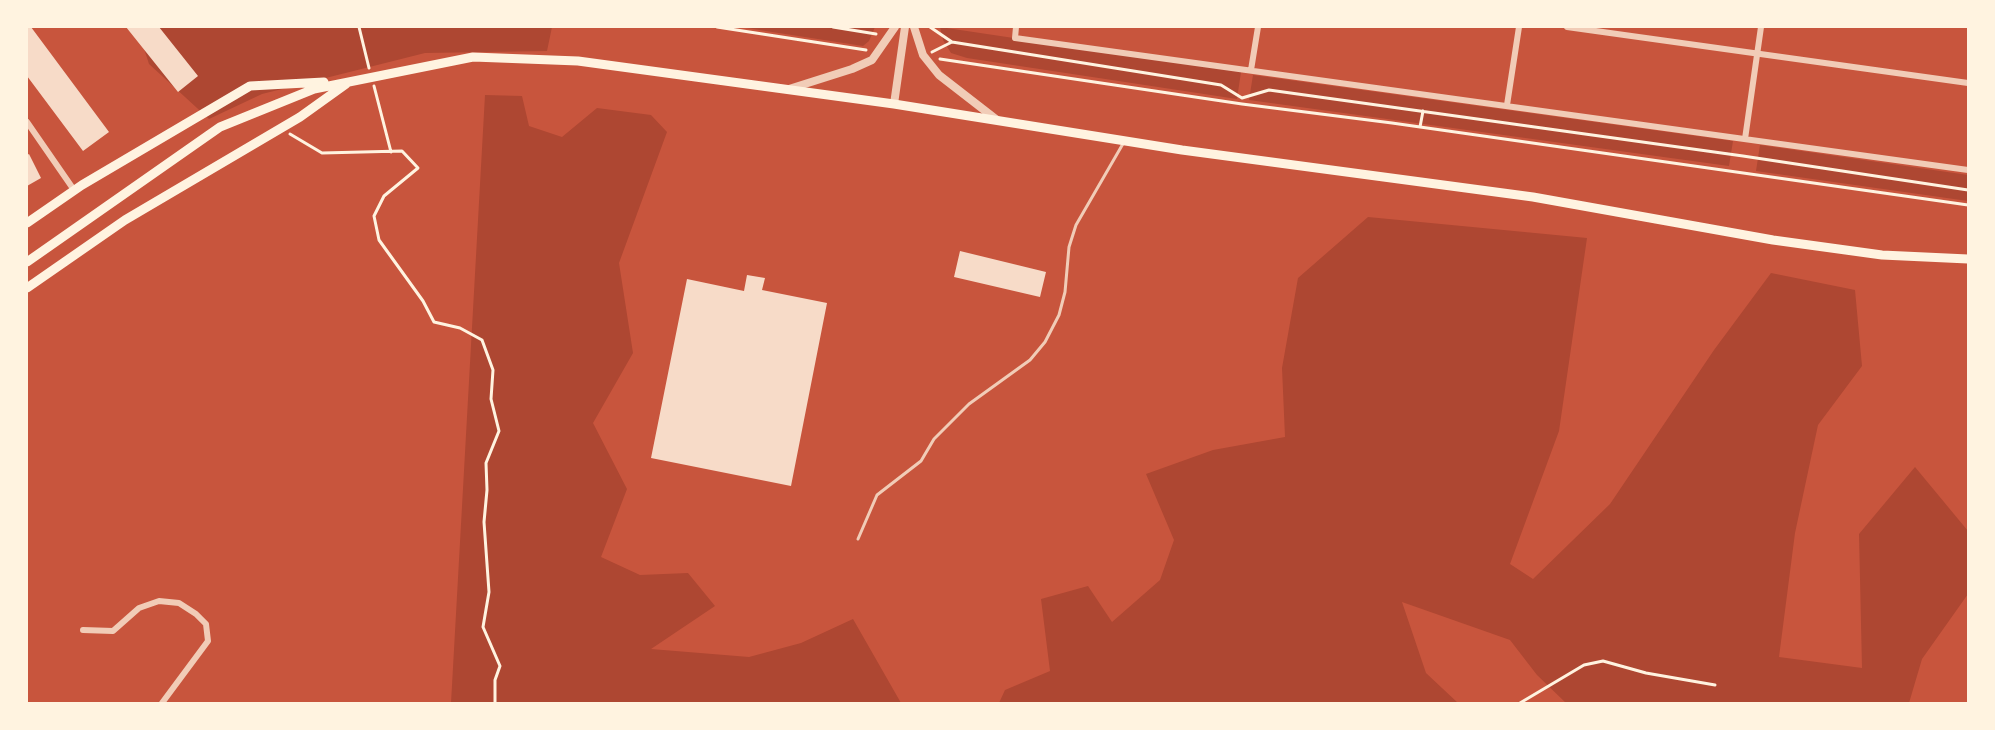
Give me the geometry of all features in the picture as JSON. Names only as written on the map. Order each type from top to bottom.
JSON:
[{"type":"main road","points":[[27,262],[220,127],[314,89],[473,57],[522,57],[578,61],[894,104],[1125,141],[1533,197],[1773,240],[1882,255],[1968,259]]},
{"type":"main road","points":[[27,288],[125,220],[281,127],[351,81]]},
{"type":"main road","points":[[27,223],[74,190],[250,86],[351,81]]},
{"type":"street","points":[[788,90],[872,60],[895,27]]},
{"type":"street","points":[[894,104],[905,27]]},
{"type":"street","points":[[914,27],[923,55],[939,75],[997,121]]},
{"type":"street","points":[[1016,27],[1015,38],[1968,170]]},
{"type":"street","points":[[1251,70],[1258,27]]},
{"type":"street","points":[[1507,105],[1519,27]]},
{"type":"street","points":[[1567,27],[1968,83]]},
{"type":"street","points":[[1745,138],[1761,27]]},
{"type":"street","points":[[27,122],[74,190]]},
{"type":"street","points":[[82,630],[113,632],[139,608],[159,601],[179,603],[196,614],[206,624],[207,641],[162,703]]},
{"type":"lane","points":[[858,539],[877,495],[921,460],[934,439],[969,404],[1030,360],[1045,342],[1059,315],[1065,292],[1070,247],[1076,225],[1125,141]]},
{"type":"path","points":[[717,27],[871,50]]},
{"type":"path","points":[[833,27],[881,34]]},
{"type":"path","points":[[930,27],[952,42],[1221,85],[1242,98],[1269,90],[1968,190]]},
{"type":"path","points":[[932,52],[952,42]]},
{"type":"path","points":[[935,58],[1242,104],[1420,127],[1968,206]]},
{"type":"path","points":[[1420,127],[1423,111]]},
{"type":"path","points":[[281,127],[300,142],[322,153],[402,151],[418,168],[384,196],[374,216],[379,240],[423,301],[434,322],[460,328],[482,340],[493,370],[491,399],[499,431],[486,463],[487,490],[484,522],[489,592],[483,627],[500,666],[495,681],[495,703]]},
{"type":"path","points":[[1520,703],[1584,665],[1603,661],[1646,673],[1715,686]]},
{"type":"shaded area","points":[[137,27],[552,27],[547,51],[425,53],[262,94],[209,119],[149,64]]},
{"type":"shaded area","points":[[740,27],[875,27],[869,41],[863,46]]},
{"type":"shaded area","points":[[940,27],[1241,72],[1237,99],[967,58],[951,53],[943,40]]},
{"type":"shaded area","points":[[1253,75],[1733,141],[1729,166],[1249,100]]},
{"type":"shaded area","points":[[485,95],[522,96],[529,126],[562,137],[597,108],[651,115],[667,132],[619,263],[633,353],[593,423],[627,489],[601,557],[640,575],[688,573],[715,606],[651,649],[749,657],[801,643],[853,619],[901,703],[451,703]]},
{"type":"shaded area","points":[[1760,145],[1968,175],[1968,201],[1756,171]]},
{"type":"shaded area","points":[[1368,217],[1587,238],[1559,431],[1510,564],[1533,579],[1610,504],[1714,350],[1771,273],[1855,290],[1862,366],[1818,425],[1795,533],[1779,657],[1862,668],[1859,534],[1915,467],[1968,531],[1968,594],[1922,659],[1909,703],[1566,703],[1537,675],[1510,640],[1402,602],[1426,673],[1458,703],[999,703],[1005,690],[1050,671],[1041,599],[1088,586],[1112,622],[1160,580],[1174,540],[1146,474],[1213,450],[1285,437],[1282,368],[1298,278]]},
{"type":"building","points":[[27,27],[31,27],[109,132],[83,151],[27,76]]},
{"type":"building","points":[[126,27],[159,27],[198,76],[178,92]]},
{"type":"building","points":[[29,154],[41,178],[27,186],[27,155]]},
{"type":"building","points":[[960,251],[1046,272],[1040,297],[954,277]]},
{"type":"building","points":[[747,275],[765,278],[762,290],[827,303],[791,486],[651,458],[687,279],[744,291]]}]
